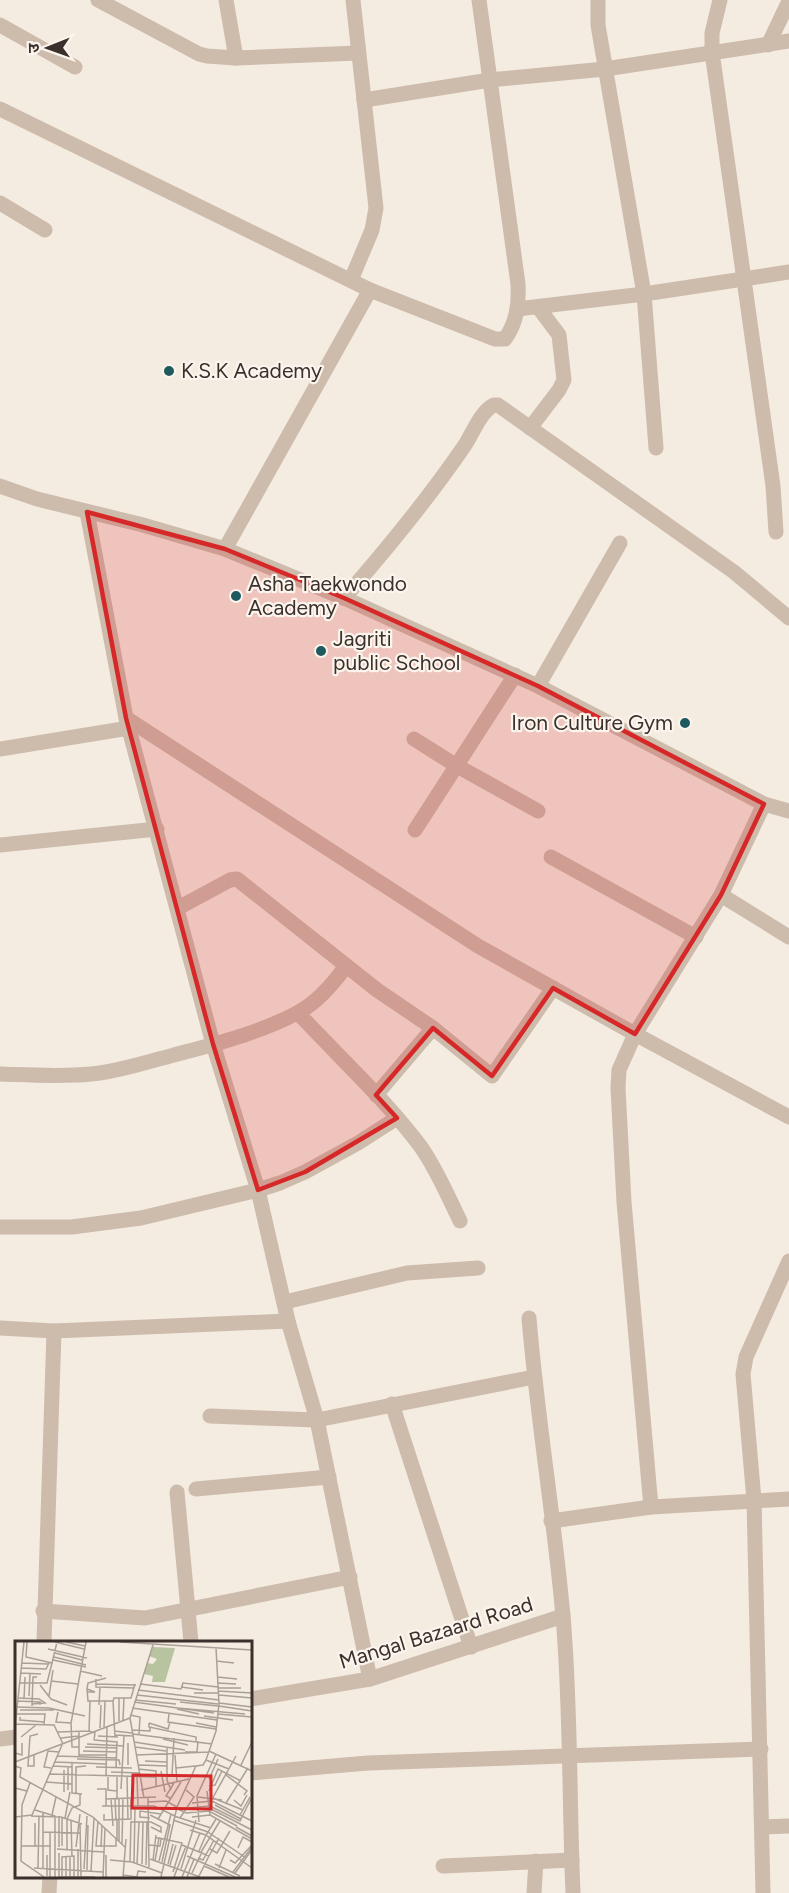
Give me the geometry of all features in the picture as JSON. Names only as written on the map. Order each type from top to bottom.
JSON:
[{"type":"street","points":[[98,0],[199,54],[207,56],[236,58],[358,53]]},
{"type":"street","points":[[226,0],[236,58]]},
{"type":"street","points":[[351,280],[375,219],[375,195],[353,0]]},
{"type":"street","points":[[0,109],[370,290],[498,340],[505,339],[511,330],[517,309],[518,284],[479,0]]},
{"type":"street","points":[[598,0],[598,25],[644,294],[656,448]]},
{"type":"street","points":[[720,0],[712,33],[712,52],[773,486],[776,532]]},
{"type":"street","points":[[768,45],[789,1]]},
{"type":"street","points":[[0,25],[75,66]]},
{"type":"street","points":[[364,100],[490,80],[605,69],[789,41]]},
{"type":"street","points":[[0,203],[45,230]]},
{"type":"street","points":[[517,309],[644,294],[789,272]]},
{"type":"street","points":[[225,549],[370,290]]},
{"type":"street","points":[[530,428],[564,380],[559,335],[538,307]]},
{"type":"street","points":[[344,598],[404,529],[487,410],[498,405],[734,572],[789,618]]},
{"type":"street","points":[[0,486],[37,499],[143,525],[225,549],[344,598],[538,686],[764,804],[789,811]]},
{"type":"street","points":[[87,512],[128,723],[213,1044],[258,1190],[288,1321],[317,1420],[370,1679]]},
{"type":"street","points":[[538,686],[620,543]]},
{"type":"street","points":[[415,830],[515,675]]},
{"type":"street","points":[[0,749],[128,723],[447,926],[635,1034],[789,1117]]},
{"type":"street","points":[[414,739],[538,811]]},
{"type":"street","points":[[651,1508],[624,1202],[619,1070],[635,1034],[721,896],[764,804]]},
{"type":"street","points":[[0,844],[157,829]]},
{"type":"street","points":[[551,857],[696,937]]},
{"type":"street","points":[[178,908],[230,880],[237,879],[376,990],[433,1028],[492,1076],[553,988]]},
{"type":"street","points":[[721,896],[789,937]]},
{"type":"street","points":[[0,1074],[55,1077],[106,1073],[213,1044],[277,1023],[298,1013],[313,1003],[337,979],[346,966]]},
{"type":"street","points":[[298,1013],[397,1118],[421,1148],[434,1167],[460,1221]]},
{"type":"street","points":[[376,1095],[433,1028]]},
{"type":"street","points":[[0,1227],[72,1227],[141,1218],[258,1190],[305,1172],[358,1143],[397,1118]]},
{"type":"street","points":[[764,1893],[754,1500],[743,1383],[744,1365],[768,1305],[789,1261]]},
{"type":"street","points":[[285,1302],[407,1273],[478,1268]]},
{"type":"street","points":[[529,1317],[534,1377],[563,1616],[570,1754],[573,1893]]},
{"type":"street","points":[[0,1328],[54,1331],[288,1321]]},
{"type":"street","points":[[44,1641],[54,1331]]},
{"type":"street","points":[[210,1416],[317,1420],[534,1377]]},
{"type":"street","points":[[392,1404],[471,1647]]},
{"type":"street","points":[[196,1489],[328,1477]]},
{"type":"street","points":[[177,1492],[191,1641]]},
{"type":"street","points":[[551,1521],[651,1508],[789,1499]]},
{"type":"street","points":[[44,1611],[145,1618],[350,1577]]},
{"type":"street","name":"Mangal Bazaard Road","points":[[252,1699],[370,1679],[563,1616]]},
{"type":"street","points":[[0,1739],[15,1737]]},
{"type":"street","points":[[252,1773],[368,1763],[570,1754],[761,1749]]},
{"type":"street","points":[[762,1827],[789,1826]]},
{"type":"street","points":[[443,1866],[572,1860]]},
{"type":"street","points":[[534,1893],[536,1861]]},
{"type":"street","points":[[49,1893],[50,1878]]},
{"type":"highlighted area","points":[[87,512],[225,549],[344,598],[538,686],[764,804],[721,895],[635,1034],[553,988],[492,1076],[433,1028],[376,1095],[397,1118],[305,1172],[258,1190],[213,1044],[126,718]]},
{"type":"place","name":"K.S.K Academy","points":[[169,371]]},
{"type":"place","name":"Asha Taekwondo Academy","points":[[236,596]]},
{"type":"place","name":"Jagriti public School","points":[[321,651]]},
{"type":"place","name":"Iron Culture Gym","points":[[685,723]]}]
